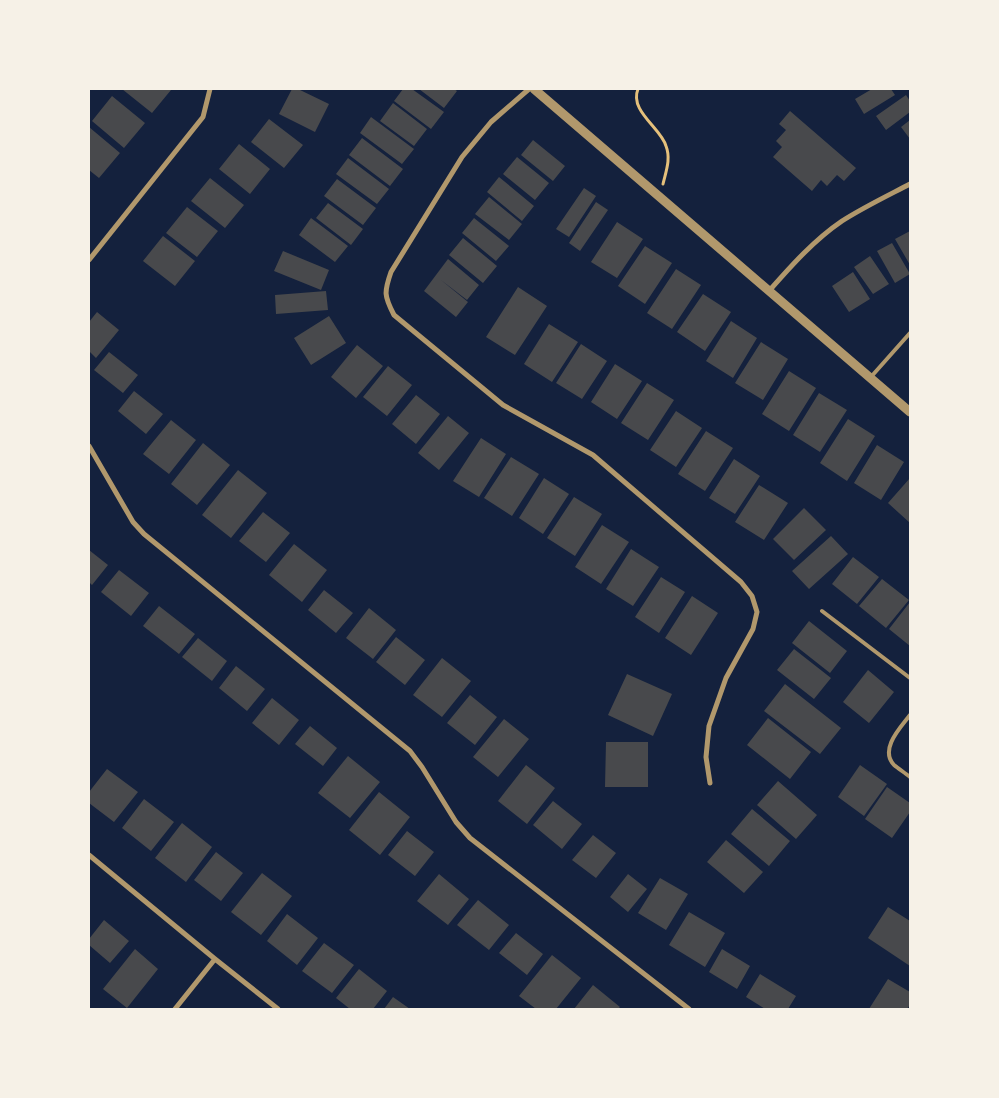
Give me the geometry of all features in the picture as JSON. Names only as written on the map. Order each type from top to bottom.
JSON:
[{"type":"street","points":[[89,260],[203,117],[210,89]]},
{"type":"street","points":[[529,89],[491,122],[462,157],[391,272],[386,287],[387,302],[394,316],[503,405],[593,455],[742,582],[752,596],[757,612],[753,629],[726,678],[709,726],[706,757],[710,783]]},
{"type":"street","points":[[534,89],[910,412]]},
{"type":"street","points":[[769,291],[818,240],[842,222],[910,184]]},
{"type":"street","points":[[89,446],[132,522],[144,534],[410,751],[456,822],[470,838],[689,1009]]},
{"type":"street","points":[[89,855],[278,1009]]},
{"type":"street","points":[[175,1009],[215,959]]},
{"type":"lane","points":[[870,378],[910,333]]},
{"type":"lane","points":[[822,611],[910,678]]},
{"type":"lane","points":[[910,715],[890,744],[892,763],[910,777]]},
{"type":"path","points":[[638,89],[636,92],[638,107],[666,144],[669,160],[659,196]]},
{"type":"building","points":[[122,89],[170,89],[171,90],[152,113]]},
{"type":"building","points":[[292,89],[298,89],[329,104],[315,132],[279,114]]},
{"type":"building","points":[[403,89],[412,89],[444,112],[431,129],[394,101]]},
{"type":"building","points":[[419,89],[454,89],[457,91],[444,108]]},
{"type":"building","points":[[872,89],[891,89],[895,95],[864,114],[855,99]]},
{"type":"building","points":[[906,95],[910,101],[910,112],[886,130],[876,116]]},
{"type":"building","points":[[112,96],[145,123],[124,148],[92,121]]},
{"type":"building","points":[[393,103],[427,129],[414,146],[380,121]]},
{"type":"building","points":[[790,111],[856,168],[844,181],[837,175],[827,186],[821,180],[812,191],[773,157],[782,147],[776,141],[786,130],[779,124]]},
{"type":"building","points":[[371,117],[414,149],[402,164],[360,133]]},
{"type":"building","points":[[269,119],[303,145],[284,168],[251,142]]},
{"type":"building","points":[[910,120],[910,139],[901,127]]},
{"type":"building","points":[[89,127],[120,153],[99,178],[89,170]]},
{"type":"building","points":[[362,138],[403,169],[390,186],[349,155]]},
{"type":"building","points":[[533,140],[565,166],[553,181],[521,155]]},
{"type":"building","points":[[239,144],[270,169],[250,194],[219,169]]},
{"type":"building","points":[[517,157],[549,183],[535,200],[503,174]]},
{"type":"building","points":[[348,158],[389,189],[377,204],[336,174]]},
{"type":"building","points":[[499,177],[534,206],[522,221],[487,192]]},
{"type":"building","points":[[210,178],[244,205],[225,228],[191,201]]},
{"type":"building","points":[[337,179],[376,208],[363,225],[324,196]]},
{"type":"building","points":[[584,188],[596,196],[569,237],[556,229]]},
{"type":"building","points":[[489,197],[522,224],[509,240],[475,214]]},
{"type":"building","points":[[596,202],[608,210],[580,251],[569,243]]},
{"type":"building","points":[[328,203],[363,229],[351,245],[316,218]]},
{"type":"building","points":[[187,207],[218,231],[197,257],[166,233]]},
{"type":"building","points":[[311,218],[348,246],[335,262],[299,235]]},
{"type":"building","points":[[474,218],[509,246],[496,261],[462,233]]},
{"type":"building","points":[[617,222],[643,239],[617,278],[591,262]]},
{"type":"building","points":[[910,231],[910,265],[895,239]]},
{"type":"building","points":[[163,236],[195,261],[175,286],[143,261]]},
{"type":"building","points":[[463,238],[497,266],[483,283],[449,255]]},
{"type":"building","points":[[892,243],[910,274],[895,283],[877,251]]},
{"type":"building","points":[[645,246],[672,263],[645,304],[618,286]]},
{"type":"building","points":[[283,251],[329,270],[321,290],[274,271]]},
{"type":"building","points":[[870,256],[889,284],[873,294],[854,267]]},
{"type":"building","points":[[448,259],[479,285],[467,300],[441,280],[468,302],[456,317],[424,291]]},
{"type":"building","points":[[676,269],[701,285],[672,329],[647,313]]},
{"type":"building","points":[[853,272],[870,299],[849,312],[832,286]]},
{"type":"building","points":[[518,287],[547,306],[515,355],[486,337]]},
{"type":"building","points":[[326,291],[328,310],[276,314],[275,295]]},
{"type":"building","points":[[703,294],[731,312],[705,351],[677,332]]},
{"type":"building","points":[[97,312],[119,330],[96,358],[89,351],[89,322]]},
{"type":"building","points":[[329,316],[346,343],[311,365],[294,338]]},
{"type":"building","points":[[731,321],[757,338],[733,378],[706,361]]},
{"type":"building","points":[[549,324],[578,342],[552,382],[524,364]]},
{"type":"building","points":[[761,342],[788,359],[763,400],[735,383]]},
{"type":"building","points":[[581,344],[607,361],[582,399],[556,383]]},
{"type":"building","points":[[357,345],[383,366],[356,398],[331,377]]},
{"type":"building","points":[[109,352],[138,375],[123,393],[94,370]]},
{"type":"building","points":[[615,364],[642,381],[617,419],[591,402]]},
{"type":"building","points":[[388,366],[412,385],[387,416],[363,397]]},
{"type":"building","points":[[789,371],[816,388],[789,431],[762,414]]},
{"type":"building","points":[[647,383],[674,400],[648,440],[621,423]]},
{"type":"building","points":[[134,391],[163,414],[146,434],[118,411]]},
{"type":"building","points":[[819,393],[847,410],[820,452],[793,435]]},
{"type":"building","points":[[416,395],[440,414],[416,444],[392,424]]},
{"type":"building","points":[[676,411],[702,428],[676,467],[650,450]]},
{"type":"building","points":[[448,416],[469,433],[439,470],[418,453]]},
{"type":"building","points":[[848,419],[875,436],[847,481],[820,463]]},
{"type":"building","points":[[171,420],[196,440],[169,474],[143,454]]},
{"type":"building","points":[[706,431],[733,448],[705,491],[678,474]]},
{"type":"building","points":[[481,438],[506,454],[479,497],[453,481]]},
{"type":"building","points":[[203,443],[230,465],[197,505],[171,484]]},
{"type":"building","points":[[877,445],[904,462],[881,500],[854,483]]},
{"type":"building","points":[[511,457],[539,474],[512,516],[484,498]]},
{"type":"building","points":[[734,459],[760,476],[735,514],[709,498]]},
{"type":"building","points":[[238,470],[267,493],[231,538],[202,515]]},
{"type":"building","points":[[544,478],[569,494],[543,534],[519,518]]},
{"type":"building","points":[[910,478],[910,523],[888,503]]},
{"type":"building","points":[[759,485],[788,503],[764,540],[735,522]]},
{"type":"building","points":[[574,497],[602,514],[575,556],[547,538]]},
{"type":"building","points":[[804,508],[826,530],[794,560],[773,539]]},
{"type":"building","points":[[263,512],[290,533],[266,562],[239,541]]},
{"type":"building","points":[[602,525],[629,542],[601,584],[575,567]]},
{"type":"building","points":[[831,536],[848,554],[809,589],[792,571]]},
{"type":"building","points":[[294,544],[327,570],[302,602],[269,575]]},
{"type":"building","points":[[631,549],[659,567],[633,606],[606,589]]},
{"type":"building","points":[[89,550],[108,565],[92,585],[89,582]]},
{"type":"building","points":[[853,557],[879,577],[857,604],[832,584]]},
{"type":"building","points":[[119,570],[149,593],[131,616],[101,592]]},
{"type":"building","points":[[661,577],[685,592],[659,633],[635,617]]},
{"type":"building","points":[[882,579],[909,600],[886,628],[859,606]]},
{"type":"building","points":[[324,590],[353,613],[336,633],[308,610]]},
{"type":"building","points":[[692,596],[718,613],[691,655],[665,638]]},
{"type":"building","points":[[910,602],[910,646],[889,629]]},
{"type":"building","points":[[159,606],[195,634],[179,654],[143,626]]},
{"type":"building","points":[[369,608],[396,630],[373,659],[346,638]]},
{"type":"building","points":[[809,621],[847,651],[830,673],[792,643]]},
{"type":"building","points":[[396,637],[425,660],[405,685],[376,662]]},
{"type":"building","points":[[198,638],[227,661],[212,681],[182,657]]},
{"type":"building","points":[[794,649],[831,678],[814,699],[777,670]]},
{"type":"building","points":[[442,658],[471,681],[442,717],[413,695]]},
{"type":"building","points":[[236,666],[265,689],[247,711],[219,688]]},
{"type":"building","points":[[868,670],[894,692],[869,723],[843,702]]},
{"type":"building","points":[[627,674],[672,694],[653,736],[608,715]]},
{"type":"building","points":[[785,684],[841,728],[820,754],[764,711]]},
{"type":"building","points":[[470,695],[497,717],[475,745],[447,723]]},
{"type":"building","points":[[272,698],[299,720],[279,745],[252,723]]},
{"type":"building","points":[[768,718],[811,752],[790,779],[747,745]]},
{"type":"building","points":[[504,719],[529,739],[498,777],[473,757]]},
{"type":"building","points":[[310,726],[337,748],[323,766],[295,744]]},
{"type":"building","points":[[606,742],[648,742],[648,787],[605,787]]},
{"type":"building","points":[[348,756],[380,782],[350,818],[318,793]]},
{"type":"building","points":[[526,765],[555,788],[527,824],[498,801]]},
{"type":"building","points":[[860,765],[887,784],[864,816],[838,797]]},
{"type":"building","points":[[107,769],[138,792],[114,822],[89,803],[89,792]]},
{"type":"building","points":[[778,781],[817,815],[796,839],[757,805]]},
{"type":"building","points":[[887,787],[910,803],[910,812],[892,838],[865,819]]},
{"type":"building","points":[[379,792],[410,817],[380,855],[349,830]]},
{"type":"building","points":[[144,799],[174,822],[151,851],[122,828]]},
{"type":"building","points":[[553,801],[582,824],[562,849],[533,825]]},
{"type":"building","points":[[752,809],[790,841],[769,866],[731,834]]},
{"type":"building","points":[[182,823],[212,847],[186,882],[155,858]]},
{"type":"building","points":[[407,831],[434,852],[415,876],[388,855]]},
{"type":"building","points":[[593,835],[616,853],[596,878],[572,860]]},
{"type":"building","points":[[726,840],[763,872],[744,893],[707,862]]},
{"type":"building","points":[[216,852],[243,873],[221,901],[194,880]]},
{"type":"building","points":[[262,873],[292,896],[261,935],[231,912]]},
{"type":"building","points":[[439,874],[469,899],[448,925],[417,901]]},
{"type":"building","points":[[628,874],[647,889],[628,912],[610,897]]},
{"type":"building","points":[[660,878],[688,894],[666,930],[638,913]]},
{"type":"building","points":[[478,900],[509,925],[489,950],[457,925]]},
{"type":"building","points":[[888,907],[910,921],[910,966],[868,938]]},
{"type":"building","points":[[689,912],[725,933],[705,967],[669,945]]},
{"type":"building","points":[[287,914],[318,938],[297,965],[267,941]]},
{"type":"building","points":[[104,920],[129,941],[110,963],[89,945],[89,939]]},
{"type":"building","points":[[516,933],[543,954],[527,975],[499,953]]},
{"type":"building","points":[[324,943],[354,965],[332,993],[302,971]]},
{"type":"building","points":[[135,949],[158,969],[127,1008],[103,989]]},
{"type":"building","points":[[722,949],[750,966],[737,989],[709,972]]},
{"type":"building","points":[[552,955],[581,978],[556,1009],[536,1009],[519,996]]},
{"type":"building","points":[[359,969],[387,991],[373,1009],[350,1009],[336,998]]},
{"type":"building","points":[[760,974],[796,996],[788,1009],[765,1009],[746,997]]},
{"type":"building","points":[[888,979],[910,992],[910,1005],[907,1009],[869,1009]]},
{"type":"building","points":[[593,985],[620,1007],[618,1009],[574,1009]]},
{"type":"building","points":[[393,997],[410,1009],[384,1009]]}]
